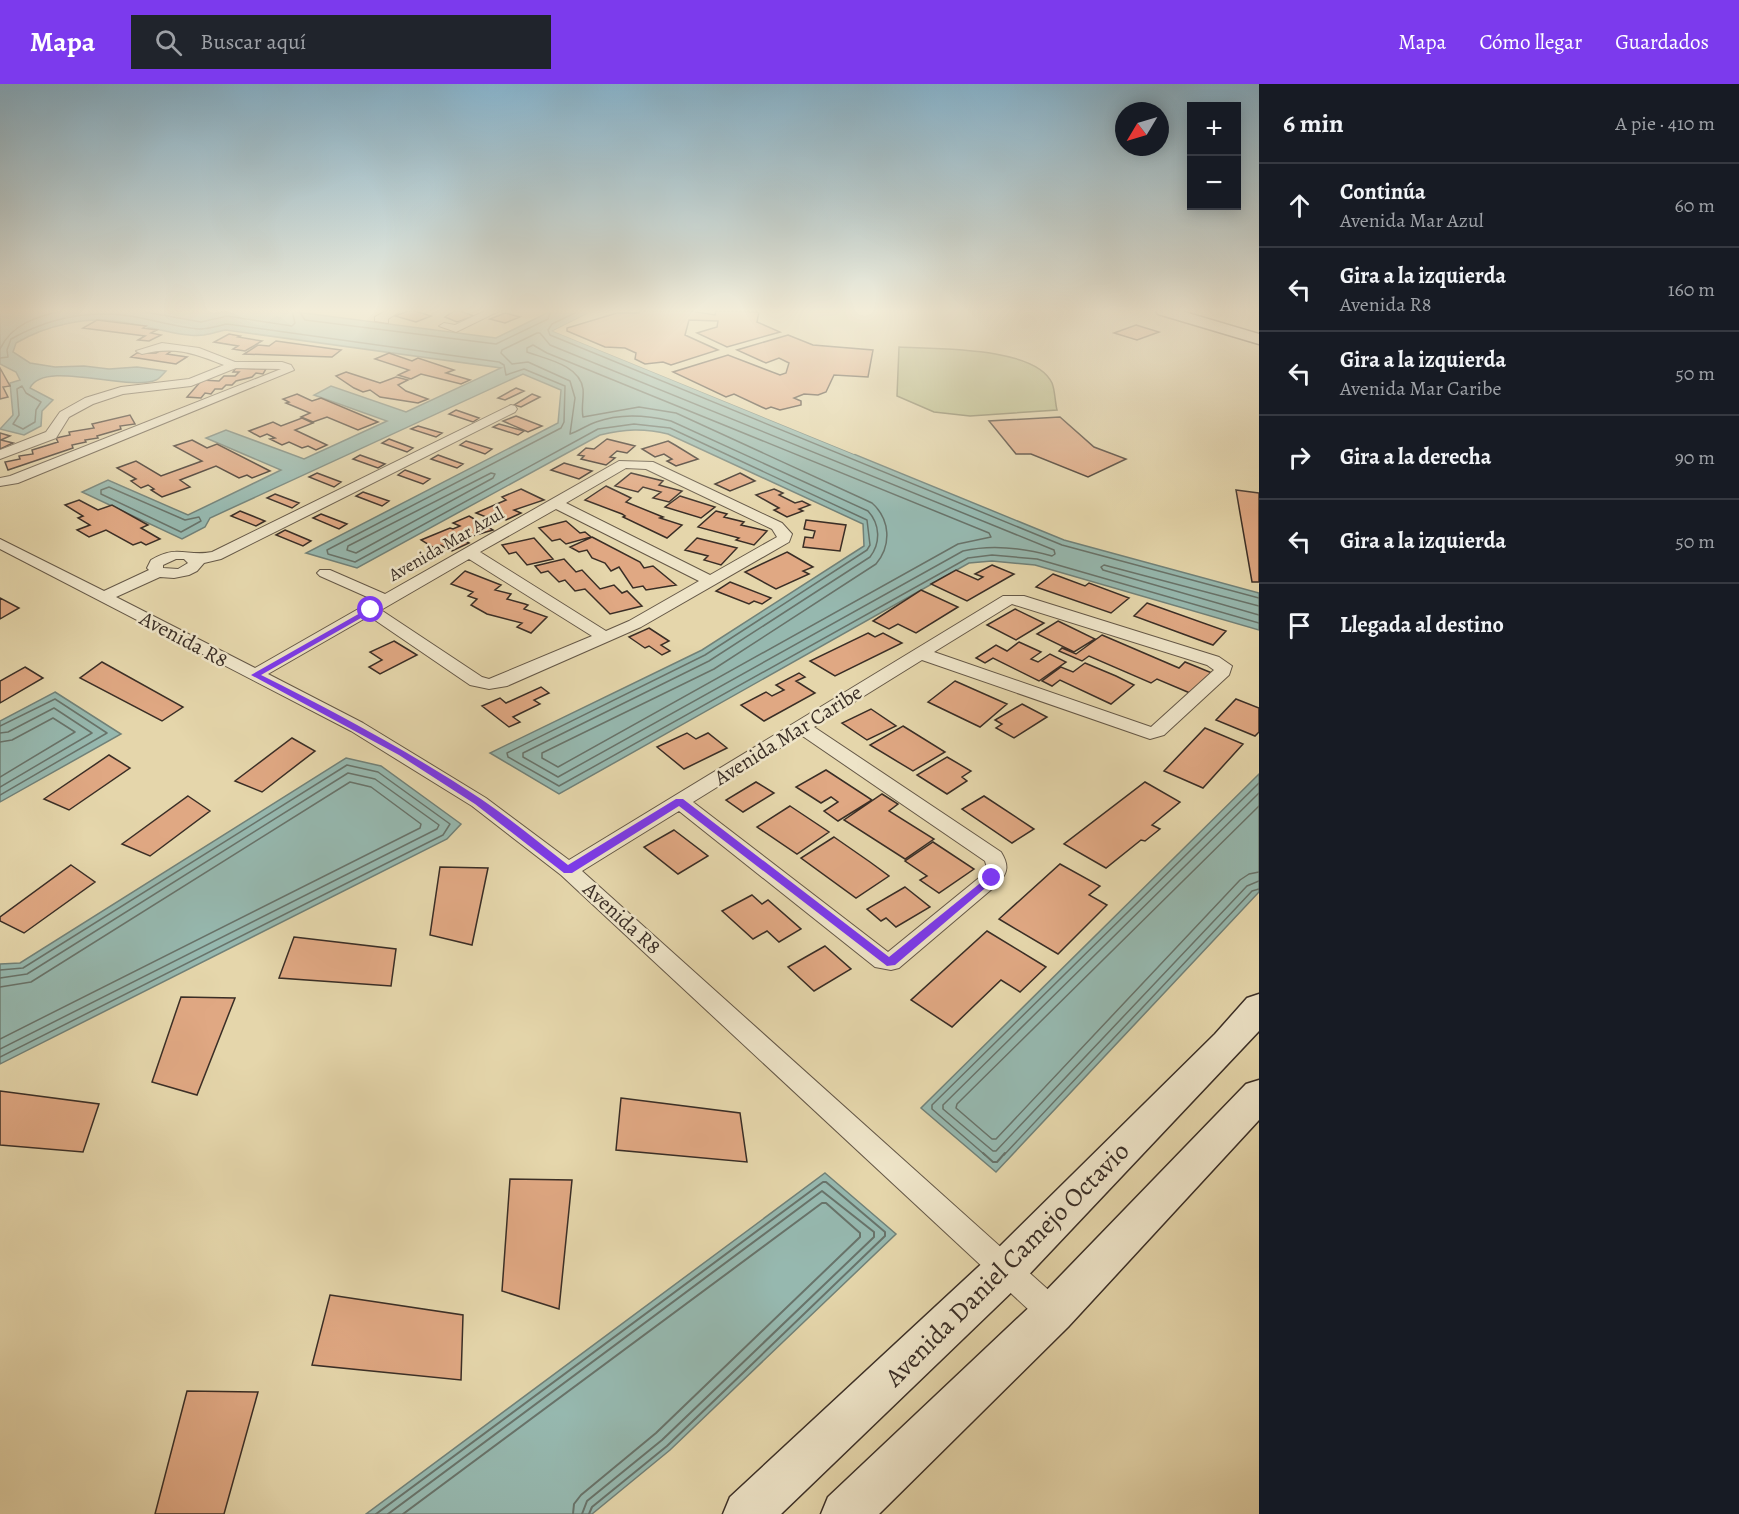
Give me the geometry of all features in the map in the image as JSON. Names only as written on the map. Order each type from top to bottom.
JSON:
[{"type":"street","points":[[0,455],[51,435],[64,415],[89,401],[121,391],[191,382],[202,378]]},
{"type":"street","points":[[0,482],[13,480],[269,378]]},
{"type":"street","points":[[103,597],[158,572],[155,568],[156,563],[163,558],[183,554],[196,560],[216,556],[511,409]]},
{"type":"street","name":"Avenida Mar Azul","points":[[255,675],[624,464],[648,465],[782,529],[785,534],[784,539],[712,582]]},
{"type":"street","points":[[556,503],[712,582]]},
{"type":"street","name":"Avenida R8","points":[[0,543],[357,727],[479,802],[568,870],[1053,1313]]},
{"type":"street","points":[[471,553],[606,638]]},
{"type":"street","points":[[325,573],[388,601]]},
{"type":"street","points":[[371,610],[482,683],[501,682],[606,638],[712,582]]},
{"type":"street","name":"Avenida Mar Caribe","points":[[568,870],[919,653],[1009,599],[1017,599],[1213,661],[1223,666],[1223,671],[1158,731],[1150,733],[919,653]]},
{"type":"street","points":[[679,801],[883,961],[891,962],[992,878],[998,866],[994,857],[802,727]]},
{"type":"street","name":"Avenida Daniel Camejo Octavio","points":[[747,1514],[1005,1270],[1227,1044],[1259,1008]]},
{"type":"street","points":[[845,1514],[1053,1313],[1259,1095]]},
{"type":"green space","points":[[898,378],[1048,378],[1054,389],[1057,410],[970,416],[934,412],[897,396]]},
{"type":"water","points":[[19,378],[46,378],[38,380],[30,388],[53,400],[42,411],[41,426],[24,435],[0,429],[13,415],[10,383],[20,380]]},
{"type":"water","points":[[85,378],[158,378],[143,383]]},
{"type":"water","points":[[480,378],[515,378],[210,518],[205,527],[182,539],[82,492],[108,480],[188,515],[281,470],[206,438],[226,430],[304,459],[387,421],[314,395],[331,386],[406,412]]},
{"type":"water","points":[[532,378],[667,378],[1064,540],[1259,593],[1259,630],[1035,565],[992,561],[969,563],[559,794],[490,753],[702,650],[864,546],[863,524],[668,434],[634,430],[600,435],[357,568],[306,553],[558,423],[561,390]]},
{"type":"water","points":[[55,692],[121,734],[0,802],[0,721]]},
{"type":"water","points":[[346,758],[381,766],[461,824],[447,839],[0,1064],[0,964],[20,963]]},
{"type":"water","points":[[1259,774],[1259,892],[996,1172],[921,1108]]},
{"type":"water","points":[[825,1173],[896,1234],[670,1450],[592,1514],[366,1514]]},
{"type":"pier","points":[[667,378],[674,378],[858,452],[854,454]]},
{"type":"building","points":[[0,378],[5,378],[10,386],[3,387],[8,397],[0,399]]},
{"type":"building","points":[[222,378],[249,378],[236,381],[232,385],[226,385],[222,389],[215,389],[211,394],[205,393],[201,398],[187,397],[202,380],[219,381]]},
{"type":"building","points":[[339,378],[364,378],[380,383],[399,378],[408,380],[398,385],[406,391],[428,399],[418,403],[380,397],[370,390],[363,392]]},
{"type":"building","points":[[436,378],[470,380],[461,384]]},
{"type":"building","points":[[685,378],[833,378],[826,392],[818,395],[804,394],[794,398],[801,401],[801,405],[780,410],[771,407],[766,409],[734,394],[726,397]]},
{"type":"building","points":[[516,388],[524,391],[505,400],[498,398]]},
{"type":"building","points":[[297,394],[312,401],[321,398],[378,422],[358,430],[327,417],[313,422],[301,417],[310,413],[286,403],[289,402],[283,399]]},
{"type":"building","points":[[532,394],[540,397],[521,407],[514,405]]},
{"type":"building","points":[[456,410],[479,418],[473,422],[449,414]]},
{"type":"building","points":[[130,415],[135,424],[120,426],[121,429],[72,445],[73,448],[8,470],[5,462],[20,459],[19,456],[33,454],[32,450],[58,442],[56,438],[70,435],[69,432],[94,428],[92,424]]},
{"type":"building","points":[[516,416],[542,426],[528,432],[503,421]]},
{"type":"building","points":[[1060,417],[1094,447],[1126,459],[1088,477],[1031,454],[1016,454],[989,421]]},
{"type":"building","points":[[302,418],[313,423],[295,430],[327,445],[316,450],[308,446],[302,448],[289,442],[282,445],[270,439],[275,438],[267,434],[260,437],[249,431],[273,422],[281,426]]},
{"type":"building","points":[[499,424],[524,431],[518,435],[493,427]]},
{"type":"building","points":[[418,426],[442,433],[436,437],[411,429]]},
{"type":"building","points":[[0,433],[10,436],[1,440],[13,443],[0,449]]},
{"type":"building","points":[[389,439],[413,448],[407,452],[382,443]]},
{"type":"building","points":[[607,439],[635,446],[627,453],[617,451],[610,457],[615,458],[606,465],[581,459],[584,456],[578,455],[586,448],[594,449]]},
{"type":"building","points":[[192,440],[207,448],[217,444],[270,471],[252,478],[247,475],[239,478],[216,466],[180,480],[190,487],[162,497],[151,490],[154,489],[148,485],[141,488],[131,481],[136,479],[117,468],[136,461],[161,476],[202,461],[174,446]]},
{"type":"building","points":[[466,441],[492,449],[485,454],[460,445]]},
{"type":"building","points":[[668,441],[698,459],[676,466],[667,461],[672,459],[664,454],[655,457],[642,449]]},
{"type":"building","points":[[360,455],[385,464],[378,468],[353,459]]},
{"type":"building","points":[[438,455],[463,464],[457,468],[431,459]]},
{"type":"building","points":[[564,463],[592,471],[579,479],[551,470]]},
{"type":"building","points":[[405,470],[430,479],[423,484],[398,475]]},
{"type":"building","points":[[317,473],[341,482],[334,487],[309,477]]},
{"type":"building","points":[[631,473],[663,481],[659,485],[682,491],[669,502],[653,498],[661,492],[643,487],[638,492],[615,486]]},
{"type":"building","points":[[740,473],[755,481],[730,491],[715,484]]},
{"type":"building","points":[[606,486],[631,498],[626,502],[663,517],[660,518],[682,525],[667,538],[623,517],[625,516],[622,514],[585,500]]},
{"type":"building","points":[[521,489],[544,500],[514,510],[521,513],[506,520],[494,514],[486,517],[476,513],[506,500],[502,497]]},
{"type":"building","points":[[774,489],[783,493],[779,495],[795,503],[802,501],[810,505],[799,509],[803,511],[787,517],[774,510],[779,508],[756,495]]},
{"type":"building","points":[[1236,490],[1259,493],[1259,582],[1252,582]]},
{"type":"building","points":[[363,492],[389,501],[382,506],[356,496]]},
{"type":"building","points":[[275,494],[299,503],[292,508],[267,498]]},
{"type":"building","points":[[680,496],[715,507],[701,518],[665,507]]},
{"type":"building","points":[[79,500],[98,510],[112,505],[148,525],[141,528],[160,539],[146,545],[141,542],[133,545],[106,530],[89,537],[77,530],[90,525],[78,518],[83,516],[65,505]]},
{"type":"building","points":[[240,511],[265,521],[256,526],[231,516]]},
{"type":"building","points":[[716,511],[727,514],[724,517],[744,522],[741,525],[767,531],[754,545],[736,540],[739,538],[698,527]]},
{"type":"building","points":[[321,514],[347,524],[339,529],[313,518]]},
{"type":"building","points":[[469,516],[493,530],[462,539],[469,543],[452,551],[441,545],[434,548],[421,540],[460,526],[453,523]]},
{"type":"building","points":[[806,520],[846,525],[840,551],[803,547],[805,537],[813,538],[815,531],[804,529]]},
{"type":"building","points":[[566,521],[580,533],[585,532],[591,537],[566,544],[560,539],[552,541],[539,528]]},
{"type":"building","points":[[285,530],[311,541],[303,546],[276,535]]},
{"type":"building","points":[[592,537],[640,562],[644,568],[653,566],[676,585],[646,590],[643,586],[633,588],[619,567],[611,571],[605,563],[592,558],[587,550],[579,552],[570,547]]},
{"type":"building","points":[[534,538],[553,559],[527,565],[516,552],[509,554],[502,545]]},
{"type":"building","points":[[697,538],[737,548],[721,565],[704,560],[708,556],[685,550]]},
{"type":"building","points":[[787,552],[813,567],[803,571],[809,574],[776,589],[745,572]]},
{"type":"building","points":[[564,559],[576,572],[582,570],[600,589],[614,585],[622,593],[627,591],[642,606],[610,614],[585,589],[575,591],[565,580],[559,582],[548,571],[541,573],[535,566]]},
{"type":"building","points":[[992,565],[1014,574],[967,601],[931,584],[956,570],[978,580],[983,577],[975,574]]},
{"type":"building","points":[[465,571],[501,585],[495,590],[511,594],[507,599],[528,605],[524,609],[547,617],[531,633],[517,627],[522,623],[487,614],[471,605],[477,599],[468,596],[473,592],[451,584]]},
{"type":"building","points":[[1053,574],[1085,586],[1089,583],[1129,598],[1111,613],[1036,587]]},
{"type":"building","points":[[730,582],[771,598],[762,604],[754,601],[749,604],[716,591]]},
{"type":"building","points":[[921,590],[958,607],[916,633],[898,624],[889,629],[873,621]]},
{"type":"building","points":[[0,598],[19,608],[0,619]]},
{"type":"building","points":[[1147,603],[1226,631],[1213,645],[1134,616]]},
{"type":"building","points":[[1015,609],[1044,623],[1016,640],[987,625]]},
{"type":"building","points":[[1058,621],[1095,639],[1074,652],[1037,634]]},
{"type":"building","points":[[649,628],[669,641],[661,645],[670,651],[662,655],[649,646],[645,648],[629,637]]},
{"type":"building","points":[[868,633],[875,637],[883,633],[902,643],[835,676],[810,661]]},
{"type":"building","points":[[1102,635],[1179,668],[1185,662],[1212,673],[1190,693],[1157,679],[1151,683],[1089,656],[1082,661],[1059,651],[1062,648],[1076,654]]},
{"type":"building","points":[[394,641],[417,655],[380,674],[369,667],[382,660],[370,652]]},
{"type":"building","points":[[1019,642],[1041,652],[1031,659],[1038,662],[1050,654],[1066,662],[1039,681],[993,658],[985,663],[976,658],[996,645],[1007,651]]},
{"type":"building","points":[[102,662],[183,707],[162,721],[80,678]]},
{"type":"building","points":[[1085,663],[1134,685],[1111,704],[1060,680],[1052,686],[1042,681],[1061,667],[1073,672]]},
{"type":"building","points":[[25,667],[43,678],[0,703],[0,681]]},
{"type":"building","points":[[799,673],[805,677],[796,681],[815,693],[764,721],[741,705],[766,692],[772,696],[784,690],[776,685]]},
{"type":"building","points":[[955,681],[1007,704],[980,727],[928,702]]},
{"type":"building","points":[[541,687],[549,693],[534,700],[540,704],[513,717],[520,722],[509,727],[482,706],[500,698],[506,703]]},
{"type":"building","points":[[1236,699],[1259,708],[1259,732],[1255,736],[1216,720]]},
{"type":"building","points":[[1022,704],[1047,717],[1014,738],[996,728],[1002,724],[995,720]]},
{"type":"building","points":[[871,709],[896,726],[867,740],[842,723]]},
{"type":"building","points":[[903,726],[945,752],[913,771],[870,745]]},
{"type":"building","points":[[1205,728],[1243,744],[1203,788],[1164,771]]},
{"type":"building","points":[[687,733],[696,739],[708,733],[727,748],[684,769],[657,747]]},
{"type":"building","points":[[292,738],[315,751],[262,792],[235,781]]},
{"type":"building","points":[[109,755],[130,768],[69,810],[44,799]]},
{"type":"building","points":[[947,757],[971,771],[962,777],[967,781],[947,794],[917,775]]},
{"type":"building","points":[[826,770],[872,800],[838,821],[824,811],[838,802],[831,797],[821,803],[796,787]]},
{"type":"building","points":[[756,782],[774,793],[743,812],[726,800]]},
{"type":"building","points":[[1145,782],[1180,802],[1152,825],[1160,829],[1145,841],[1141,840],[1106,868],[1064,844]]},
{"type":"building","points":[[882,794],[898,804],[889,811],[934,839],[905,859],[844,820]]},
{"type":"building","points":[[188,796],[210,811],[150,856],[122,844]]},
{"type":"building","points":[[984,796],[1034,829],[1012,843],[962,809]]},
{"type":"building","points":[[790,806],[829,832],[797,854],[757,827]]},
{"type":"building","points":[[674,830],[708,856],[678,874],[644,847]]},
{"type":"building","points":[[834,837],[889,876],[856,898],[801,858]]},
{"type":"building","points":[[933,842],[974,869],[939,893],[920,880],[927,876],[905,861]]},
{"type":"building","points":[[1060,864],[1100,886],[1089,895],[1107,905],[1058,954],[999,919]]},
{"type":"building","points":[[71,865],[95,882],[24,933],[0,921],[0,917]]},
{"type":"building","points":[[440,867],[488,868],[472,945],[430,935]]},
{"type":"building","points":[[905,887],[930,907],[896,927],[886,918],[881,921],[867,909]]},
{"type":"building","points":[[752,895],[762,904],[768,900],[801,929],[779,942],[767,931],[753,939],[722,911]]},
{"type":"building","points":[[987,931],[1046,967],[1020,992],[1001,980],[952,1027],[911,1000]]},
{"type":"building","points":[[294,937],[396,949],[391,986],[279,978]]},
{"type":"building","points":[[825,946],[851,969],[814,991],[788,967]]},
{"type":"building","points":[[181,997],[235,998],[197,1095],[152,1082]]},
{"type":"building","points":[[0,1091],[99,1104],[83,1152],[0,1145]]},
{"type":"building","points":[[621,1098],[740,1113],[747,1162],[616,1150]]},
{"type":"building","points":[[510,1179],[572,1180],[559,1309],[502,1291]]},
{"type":"building","points":[[330,1295],[463,1315],[461,1380],[312,1365]]},
{"type":"building","points":[[187,1391],[258,1392],[224,1514],[155,1514]]},
{"type":"route","points":[[371,610],[255,675],[357,727],[402,753],[479,802],[568,870],[679,801],[887,962],[891,962],[992,878]]}]
